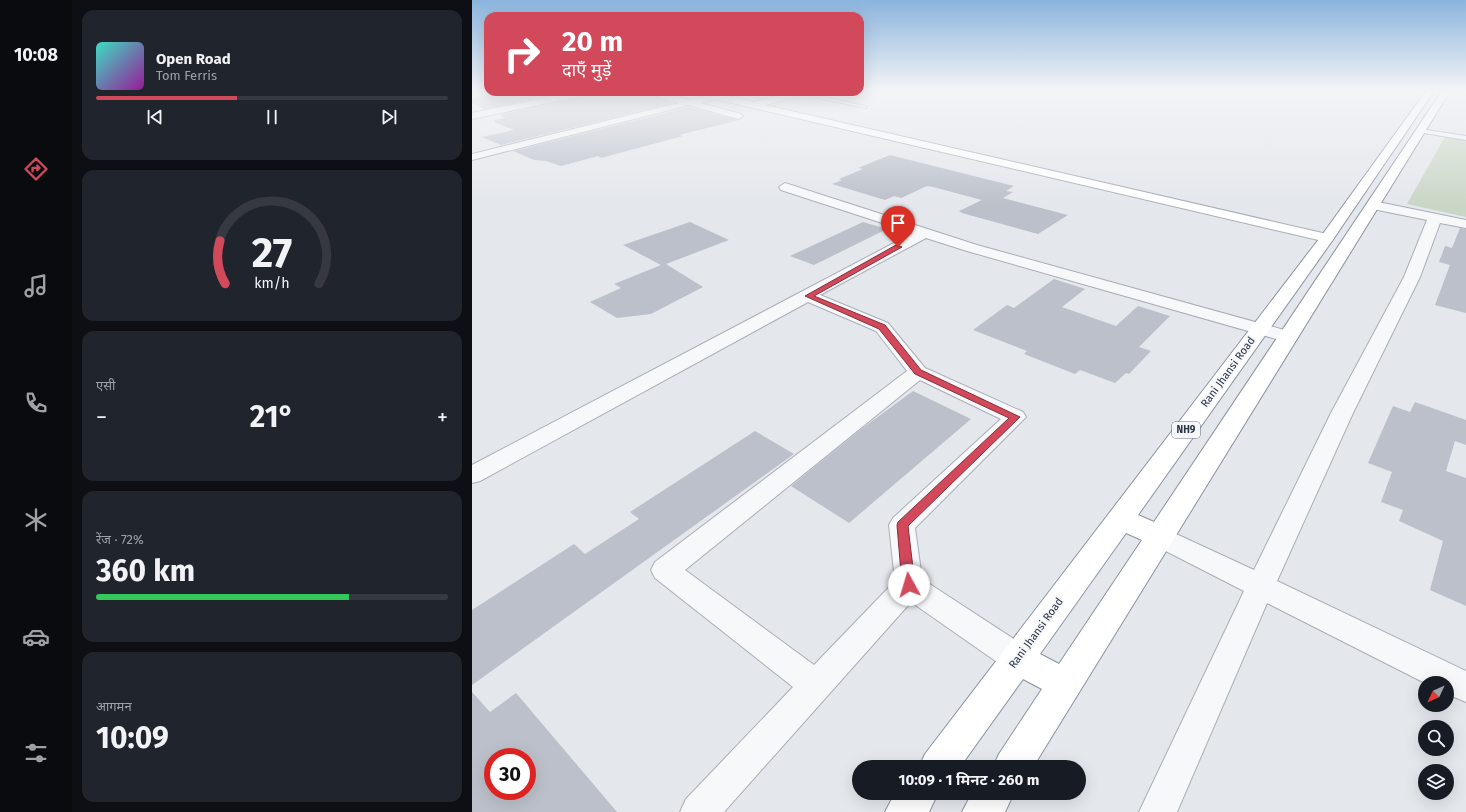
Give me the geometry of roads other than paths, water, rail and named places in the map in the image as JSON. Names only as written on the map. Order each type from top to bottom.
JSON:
[{"type":"main road","points":[[857,129],[1328,238]]},
{"type":"main road","name":"Rani Jhansi Road","points":[[943,760],[1328,238],[1404,129]]},
{"type":"main road","points":[[1017,760],[1420,131]]},
{"type":"main road","points":[[1121,519],[1161,537]]},
{"type":"main road","points":[[1018,659],[1066,685]]},
{"type":"main road","points":[[905,812],[914,800]]},
{"type":"main road","points":[[982,812],[990,800]]},
{"type":"street","points":[[472,157],[579,129]]},
{"type":"street","points":[[785,187],[972,248],[1259,330],[1289,337]]},
{"type":"street","points":[[1373,205],[1466,224]]},
{"type":"street","points":[[1158,812],[1260,586],[1342,413],[1412,277],[1435,218]]},
{"type":"street","points":[[472,475],[808,296],[924,232]]},
{"type":"street","points":[[808,296],[882,327],[918,372],[1015,417],[902,525],[909,585],[1018,659]]},
{"type":"street","points":[[816,686],[665,570],[918,372]]},
{"type":"street","points":[[1161,537],[1466,687]]},
{"type":"street","points":[[699,812],[909,585]]},
{"type":"lane","points":[[1420,131],[1466,138]]}]
